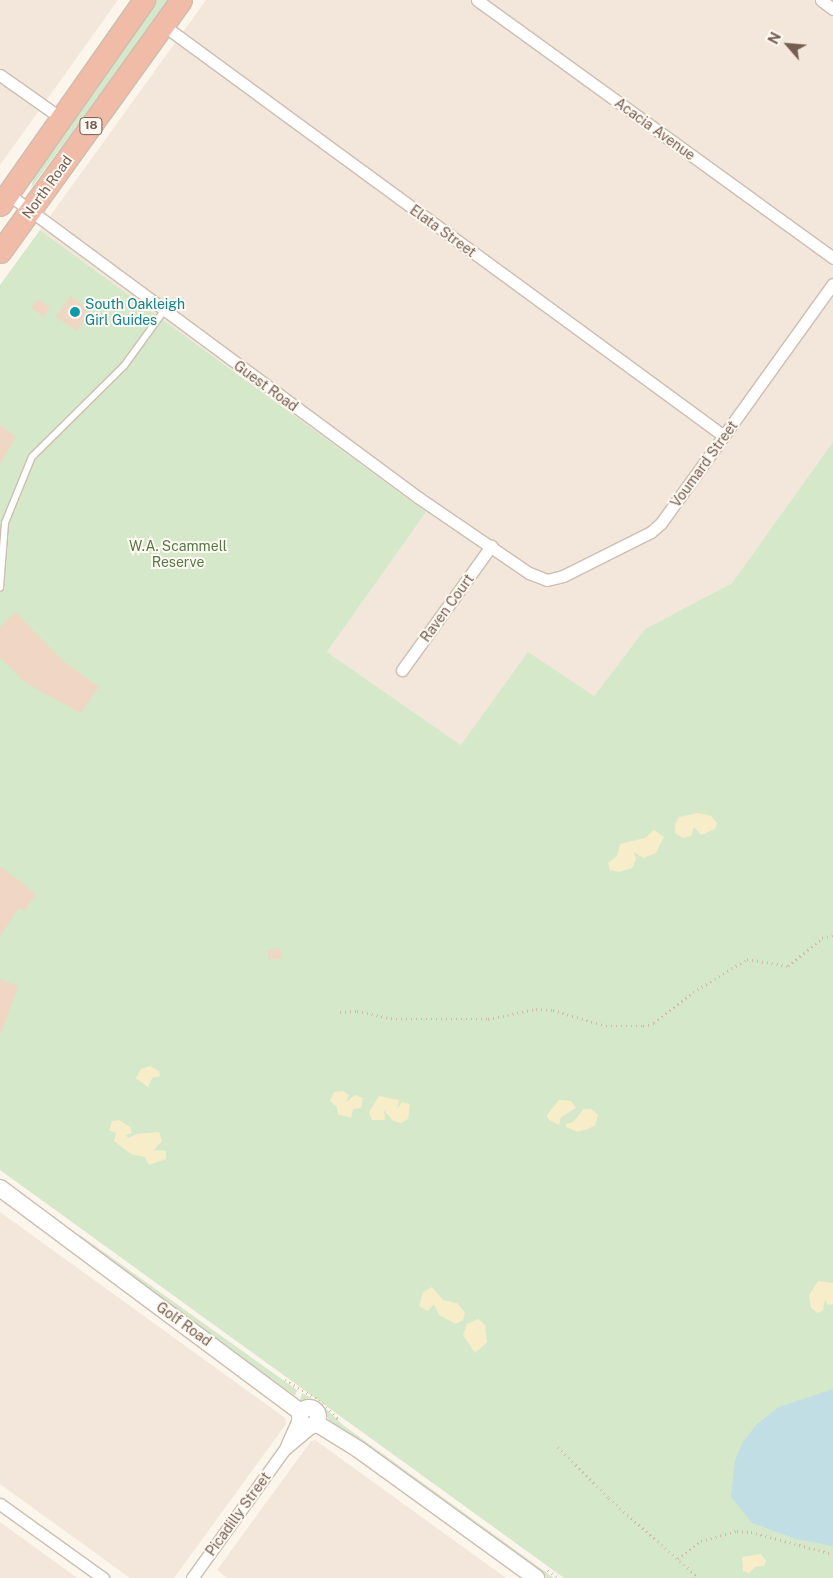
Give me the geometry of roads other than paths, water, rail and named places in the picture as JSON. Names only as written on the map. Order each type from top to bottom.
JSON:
[{"type":"highway","name":"North Road","points":[[4,200],[144,0]]},
{"type":"highway","name":"North Road","points":[[0,252],[181,0]]},
{"type":"street","name":"Acacia Avenue","points":[[478,0],[833,258]]},
{"type":"street","points":[[820,0],[833,9]]},
{"type":"street","name":"Elata Street","points":[[163,25],[724,436]]},
{"type":"street","points":[[0,75],[61,118]]},
{"type":"street","name":"Guest Road","points":[[4,200],[30,210],[419,498],[529,573]]},
{"type":"street","name":"Voumard Street","points":[[529,573],[547,580],[563,576],[651,532],[666,516],[833,284]]},
{"type":"street","name":"Raven Court","points":[[402,670],[491,546]]},
{"type":"street","name":"Golf Road","points":[[0,1188],[65,1238],[262,1380],[307,1420],[358,1449],[536,1578]]},
{"type":"street","name":"Golf Road","points":[[0,1198],[31,1220],[65,1238]]},
{"type":"street","name":"Picadilly Street","points":[[197,1576],[284,1450],[307,1420]]},
{"type":"street","points":[[0,1504],[103,1578]]},
{"type":"lane","points":[[0,588],[5,524],[32,457],[124,366],[164,311]]},
{"type":"water","points":[[833,1389],[833,1546],[796,1539],[752,1523],[731,1497],[735,1460],[743,1442],[756,1425],[779,1407]]},
{"type":"place","name":"South Oakleigh Girl Guides","points":[[75,312]]},
{"type":"park label","name":"W.A. Scammell Reserve","points":[[178,554]]}]
